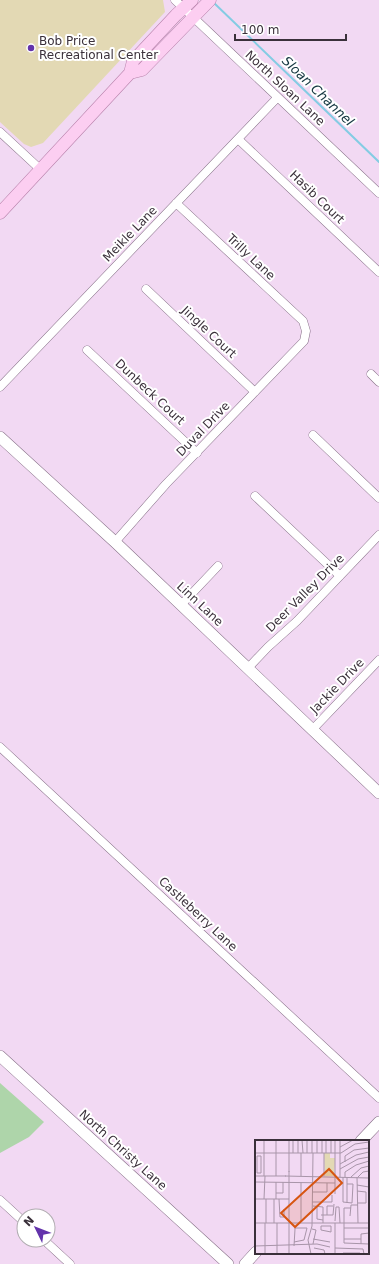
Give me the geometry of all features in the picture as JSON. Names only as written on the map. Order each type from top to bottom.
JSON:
[{"type":"main road","points":[[0,213],[130,73],[133,61],[183,3]]},
{"type":"main road","points":[[130,73],[142,70],[206,4]]},
{"type":"street","name":"North Sloan Lane","points":[[183,3],[193,17],[379,194]]},
{"type":"street","name":"Meikle Lane","points":[[0,386],[277,98]]},
{"type":"street","points":[[0,132],[41,170]]},
{"type":"street","name":"Hasib Court","points":[[238,139],[379,272]]},
{"type":"street","name":"Trilly Lane","points":[[176,203],[303,321],[306,331]]},
{"type":"street","name":"Jingle Court","points":[[146,289],[255,392]]},
{"type":"street","name":"Duval Drive","points":[[115,542],[197,453],[304,341],[306,331]]},
{"type":"street","name":"Dunbeck Court","points":[[87,350],[197,453]]},
{"type":"street","points":[[371,374],[379,382]]},
{"type":"street","points":[[313,435],[379,498]]},
{"type":"street","name":"Linn Lane","points":[[0,437],[115,542],[379,793]]},
{"type":"street","points":[[255,496],[340,576]]},
{"type":"street","name":"Deer Valley Drive","points":[[248,668],[268,647],[297,621],[379,535]]},
{"type":"street","points":[[182,605],[218,566]]},
{"type":"street","name":"Jackie Drive","points":[[313,729],[377,665]]},
{"type":"street","name":"Castleberry Lane","points":[[0,747],[379,1098]]},
{"type":"street","name":"North Christy Lane","points":[[0,1056],[228,1264]]},
{"type":"street","points":[[362,1140],[379,1122]]},
{"type":"street","points":[[0,1200],[16,1215]]},
{"type":"street","points":[[53,1248],[70,1264]]},
{"type":"street","points":[[245,1264],[255,1253]]},
{"type":"green space","points":[[0,1083],[44,1122],[29,1137],[0,1153]]},
{"type":"sand","points":[[0,0],[163,0],[165,12],[43,143],[31,147],[24,144],[0,122]]},
{"type":"waterway","name":"Sloan Channel","points":[[213,2],[379,162]]},
{"type":"place","name":"Bob Price Recreational Center","points":[[31,48]]}]
